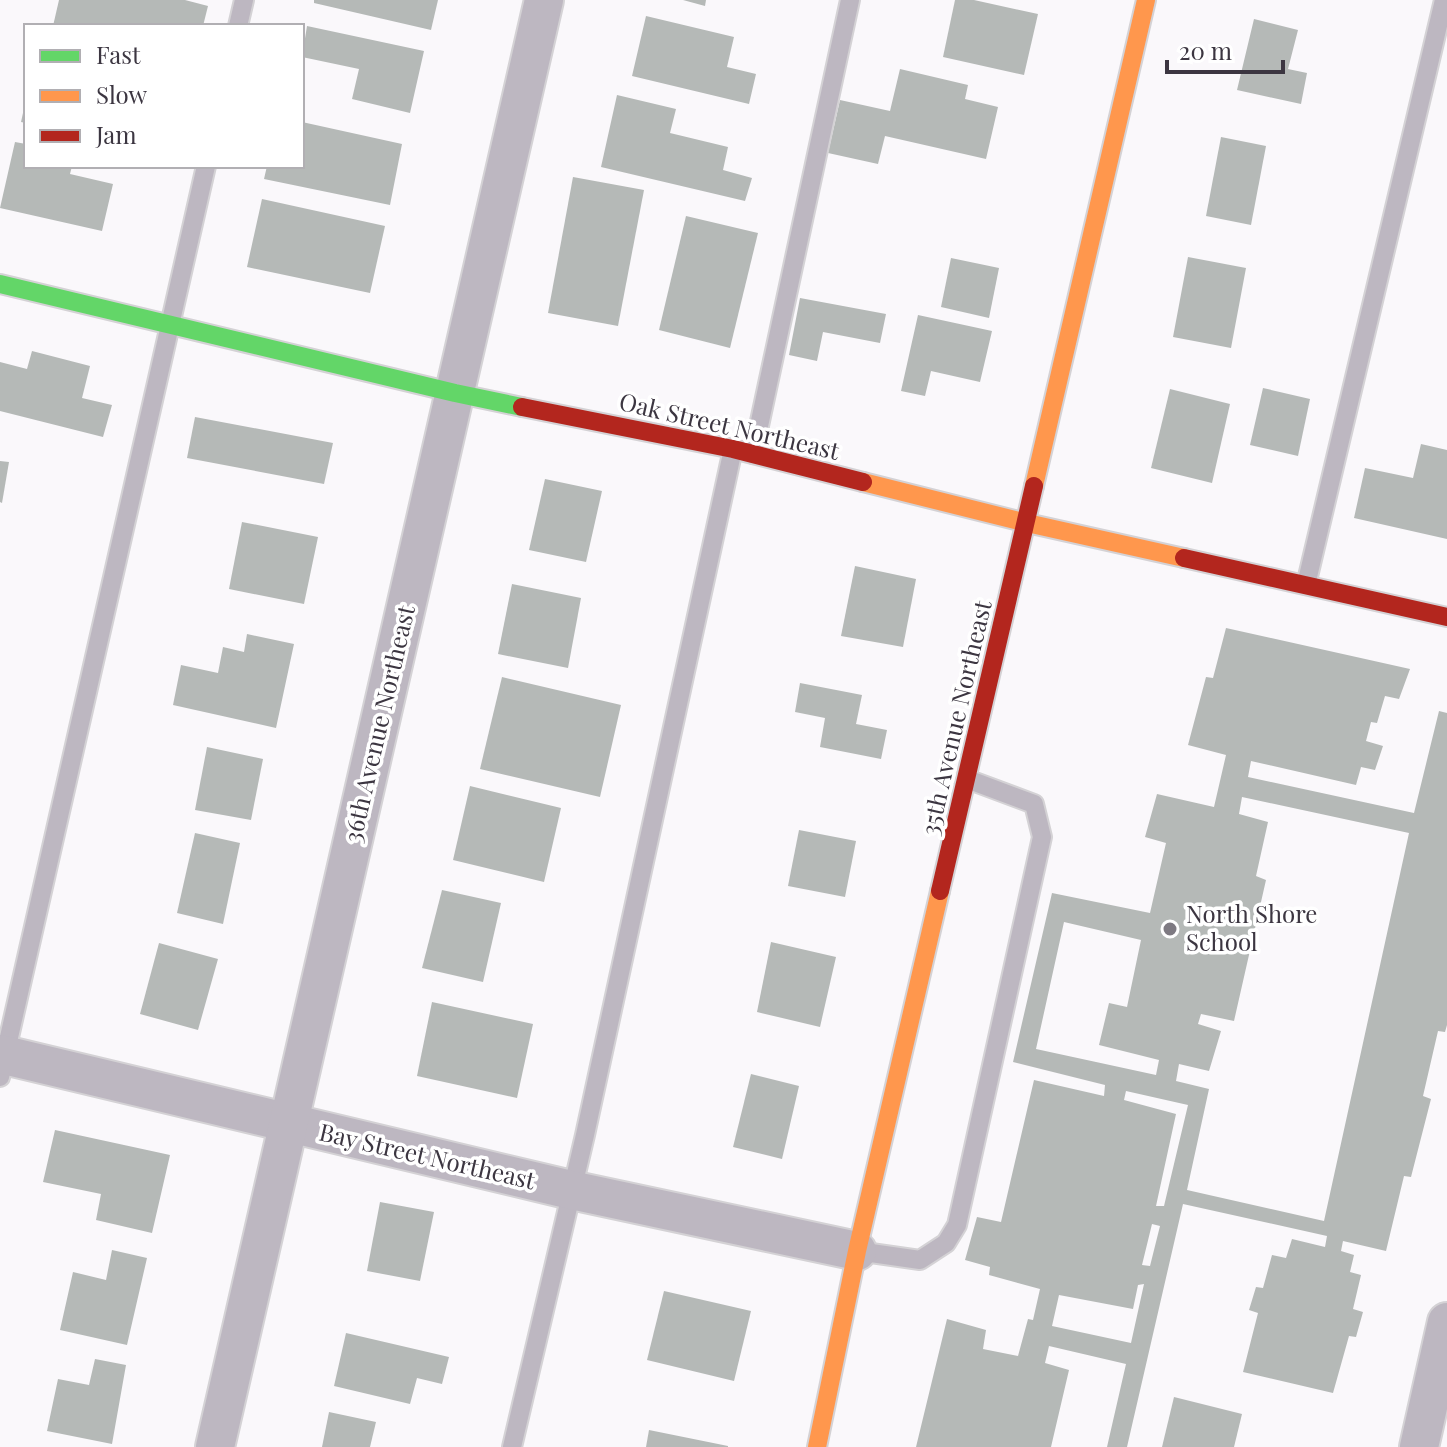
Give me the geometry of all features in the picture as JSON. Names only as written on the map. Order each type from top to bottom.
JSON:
[{"type":"street","name":"36th Avenue Northeast","points":[[215,1447],[544,0]]},
{"type":"street","name":"35th Avenue Northeast","points":[[817,1447],[857,1251],[1146,0]]},
{"type":"street","name":"Oak Street Northeast","points":[[0,284],[455,393],[733,449],[1027,523],[1447,617]]},
{"type":"street","name":"Bay Street Northeast","points":[[2,1062],[857,1251]]},
{"type":"street","points":[[1419,1447],[1447,1322]]},
{"type":"lane","points":[[238,24],[244,0]]},
{"type":"lane","points":[[753,454],[850,0]]},
{"type":"lane","points":[[1306,585],[1444,0]]},
{"type":"lane","points":[[2,1062],[206,168]]},
{"type":"lane","points":[[512,1447],[733,449]]},
{"type":"lane","points":[[857,1251],[920,1260],[946,1243],[957,1225],[1042,837],[1034,804],[967,779]]},
{"type":"building","points":[[59,0],[185,0],[208,6],[204,24],[53,24]]},
{"type":"building","points":[[314,0],[438,0],[431,30],[314,3]]},
{"type":"building","points":[[683,0],[706,0],[705,6]]},
{"type":"building","points":[[955,0],[974,0],[1038,14],[1024,75],[943,57]]},
{"type":"building","points":[[646,16],[734,37],[727,67],[756,74],[749,104],[632,76]]},
{"type":"building","points":[[1254,19],[1298,30],[1288,69],[1307,73],[1301,104],[1237,90]]},
{"type":"building","points":[[307,26],[424,51],[410,113],[352,99],[359,69],[304,57]]},
{"type":"building","points":[[900,69],[968,85],[965,99],[998,107],[986,159],[885,136],[878,164],[828,153],[840,100],[890,111]]},
{"type":"building","points":[[617,95],[676,109],[670,133],[728,147],[723,170],[752,178],[745,201],[601,167]]},
{"type":"building","points":[[304,122],[402,144],[390,205],[264,179],[267,168],[304,168]]},
{"type":"building","points":[[1221,137],[1266,146],[1251,225],[1206,216]]},
{"type":"building","points":[[15,142],[24,144],[24,168],[72,168],[70,174],[113,184],[102,231],[0,208]]},
{"type":"building","points":[[573,177],[644,190],[618,326],[548,313]]},
{"type":"building","points":[[262,199],[385,226],[370,293],[247,267]]},
{"type":"building","points":[[686,216],[758,233],[730,348],[659,330]]},
{"type":"building","points":[[1188,257],[1246,268],[1231,348],[1173,337]]},
{"type":"building","points":[[951,258],[999,268],[989,318],[941,307]]},
{"type":"building","points":[[800,298],[886,314],[880,343],[823,332],[817,361],[789,355]]},
{"type":"building","points":[[918,315],[992,331],[980,382],[931,371],[925,396],[901,391]]},
{"type":"building","points":[[32,351],[90,366],[82,398],[112,405],[103,437],[0,411],[0,362],[27,369]]},
{"type":"building","points":[[1263,388],[1310,399],[1298,456],[1250,445]]},
{"type":"building","points":[[1170,389],[1230,404],[1212,483],[1151,468]]},
{"type":"building","points":[[195,417],[333,443],[324,484],[187,458]]},
{"type":"building","points":[[1421,444],[1447,450],[1447,539],[1354,518],[1365,468],[1413,478]]},
{"type":"building","points":[[0,461],[9,462],[2,503],[0,502]]},
{"type":"building","points":[[545,479],[602,491],[586,562],[529,550]]},
{"type":"building","points":[[242,522],[318,537],[304,604],[229,589]]},
{"type":"building","points":[[855,566],[916,579],[903,647],[841,636]]},
{"type":"building","points":[[512,584],[581,598],[568,668],[498,654]]},
{"type":"building","points":[[1226,628],[1410,669],[1399,699],[1385,696],[1377,723],[1371,722],[1366,741],[1383,746],[1375,770],[1361,767],[1356,785],[1251,761],[1248,777],[1414,813],[1439,711],[1447,713],[1447,1025],[1445,1032],[1438,1031],[1423,1096],[1431,1099],[1411,1177],[1404,1176],[1386,1251],[1343,1241],[1341,1251],[1354,1255],[1350,1272],[1361,1275],[1353,1309],[1363,1312],[1356,1337],[1349,1336],[1333,1393],[1243,1372],[1258,1313],[1249,1310],[1256,1287],[1263,1288],[1272,1255],[1286,1258],[1292,1239],[1325,1247],[1327,1236],[1183,1204],[1127,1447],[1107,1447],[1126,1364],[1049,1346],[1045,1363],[1069,1370],[1051,1447],[916,1447],[947,1319],[986,1330],[983,1349],[1018,1356],[1028,1319],[1033,1320],[1040,1289],[989,1275],[990,1267],[965,1260],[977,1217],[1001,1222],[1034,1080],[1104,1096],[1105,1085],[1013,1062],[1052,893],[1150,913],[1166,843],[1145,837],[1157,794],[1214,807],[1226,755],[1188,745],[1206,677],[1213,678]],"holes":[[[1242,797],[1409,833],[1324,1221],[1187,1190],[1209,1089],[1176,1081],[1179,1064],[1209,1071],[1221,1031],[1198,1024],[1201,1014],[1234,1021],[1266,880],[1256,876],[1268,822],[1239,814]],[[1064,922],[1141,940],[1127,1007],[1109,1003],[1099,1045],[1159,1060],[1156,1075],[1036,1049]],[[1126,1091],[1188,1105],[1164,1206],[1156,1206],[1176,1114],[1124,1100]],[[1152,1224],[1160,1226],[1150,1266],[1142,1265]],[[1144,1284],[1131,1343],[1052,1326],[1059,1295],[1133,1309],[1138,1285]]]},
{"type":"building","points":[[247,634],[294,644],[276,728],[173,705],[181,665],[218,673],[223,647],[244,652]]},
{"type":"building","points":[[502,677],[621,705],[600,797],[480,769]]},
{"type":"building","points":[[800,683],[862,695],[856,724],[887,730],[881,759],[820,747],[825,718],[795,712]]},
{"type":"building","points":[[207,747],[263,759],[251,820],[195,810]]},
{"type":"building","points":[[470,786],[561,808],[544,882],[453,860]]},
{"type":"building","points":[[799,830],[856,841],[845,897],[788,886]]},
{"type":"building","points":[[195,833],[240,843],[223,924],[177,913]]},
{"type":"building","points":[[442,890],[501,903],[483,982],[422,968]]},
{"type":"building","points":[[771,942],[836,957],[820,1027],[757,1012]]},
{"type":"building","points":[[159,943],[218,959],[198,1030],[140,1014]]},
{"type":"building","points":[[432,1002],[533,1024],[517,1098],[417,1076]]},
{"type":"building","points":[[751,1074],[799,1086],[782,1159],[733,1147]]},
{"type":"building","points":[[55,1130],[170,1155],[152,1233],[96,1220],[101,1194],[43,1182]]},
{"type":"building","points":[[380,1202],[434,1212],[420,1281],[367,1271]]},
{"type":"building","points":[[112,1250],[147,1258],[127,1345],[60,1330],[73,1272],[106,1280]]},
{"type":"building","points":[[664,1291],[751,1311],[734,1381],[647,1360]]},
{"type":"building","points":[[346,1333],[449,1357],[442,1384],[417,1378],[410,1404],[334,1386]]},
{"type":"building","points":[[95,1359],[126,1365],[112,1444],[47,1431],[58,1379],[89,1385]]},
{"type":"building","points":[[1174,1397],[1242,1414],[1234,1447],[1162,1447]]},
{"type":"building","points":[[329,1412],[376,1422],[370,1447],[322,1447]]},
{"type":"building","points":[[649,1430],[728,1446],[728,1447],[646,1447]]},
{"type":"traffic: fast","points":[[0,284],[522,407]]},
{"type":"traffic: slow","points":[[1034,486],[1146,0]]},
{"type":"traffic: slow","points":[[863,482],[1184,558]]},
{"type":"traffic: slow","points":[[817,1447],[857,1251],[940,891]]},
{"type":"traffic: jam","points":[[522,407],[733,449],[863,482]]},
{"type":"traffic: jam","points":[[940,891],[1034,486]]},
{"type":"traffic: jam","points":[[1184,558],[1447,617]]},
{"type":"place","name":"North Shore School","points":[[1170,929]]}]
